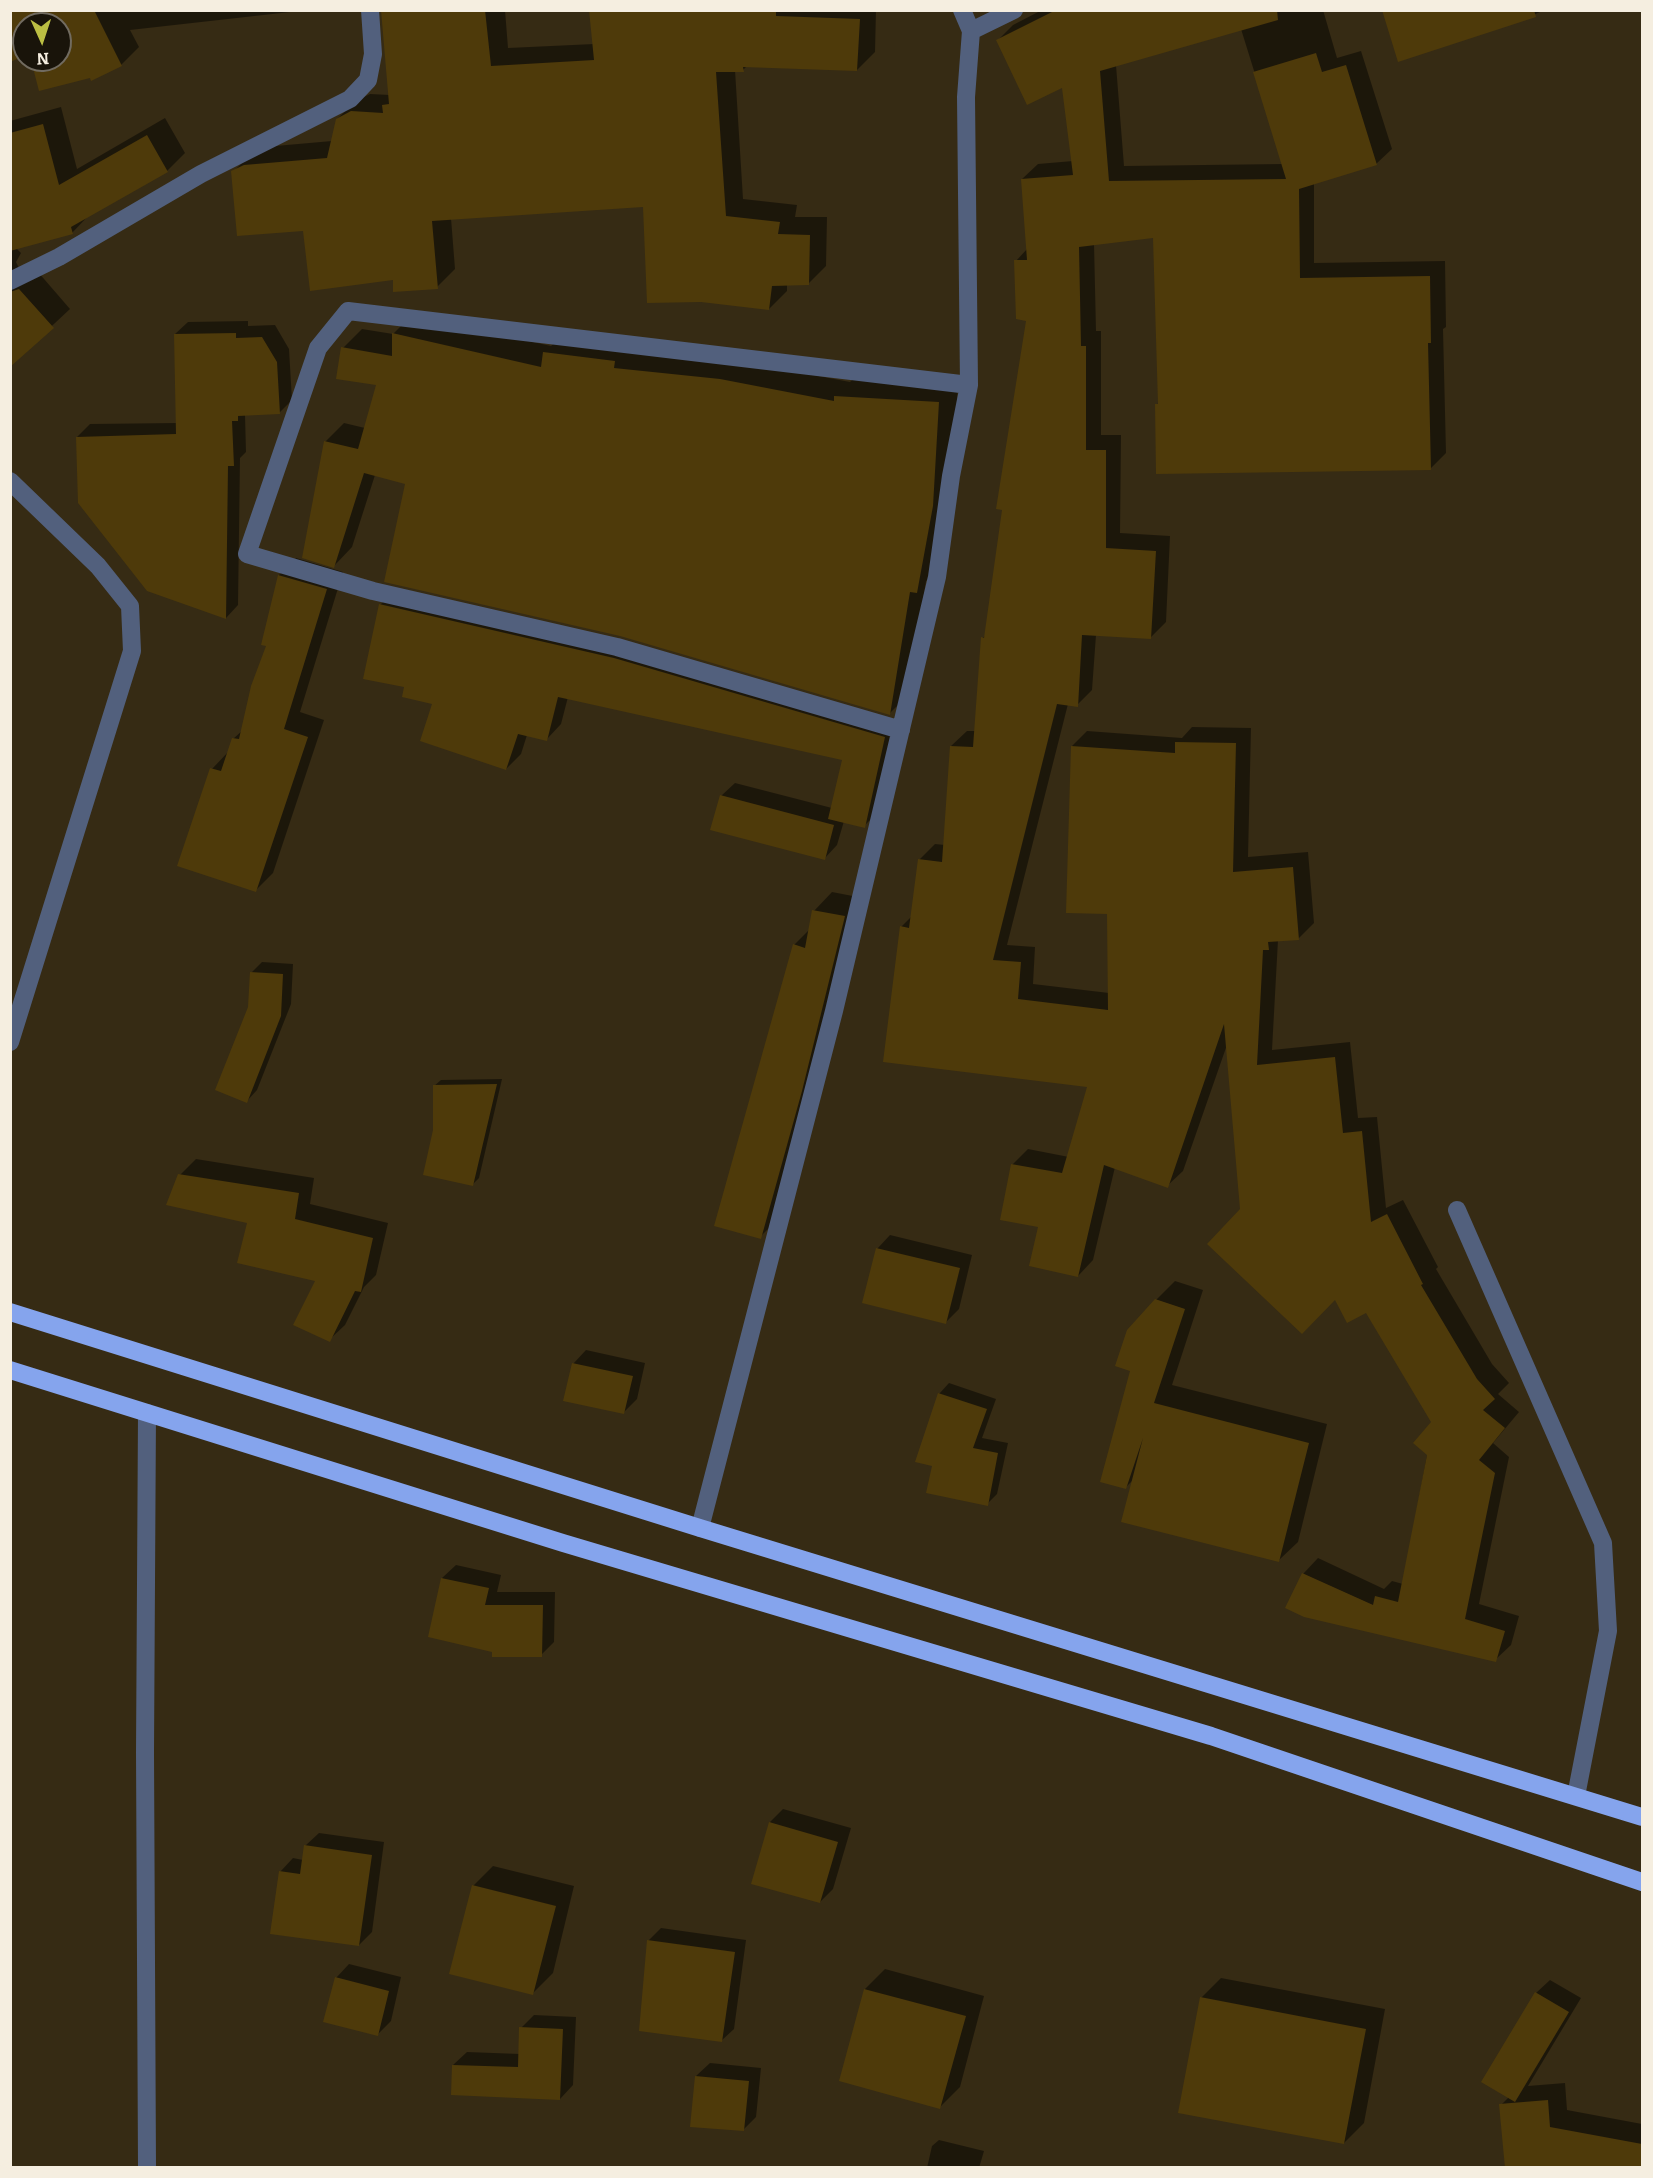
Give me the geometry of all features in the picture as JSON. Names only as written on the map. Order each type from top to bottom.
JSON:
[{"type":"highway","points":[[10,1312],[700,1528],[1642,1817]]},
{"type":"highway","points":[[10,1370],[563,1544],[1211,1736],[1642,1882]]},
{"type":"street","points":[[10,281],[59,257],[201,174],[350,99],[368,80],[373,54],[370,10]]},
{"type":"street","points":[[700,1528],[834,1011],[938,577],[951,476],[969,385],[966,97],[971,32],[962,10]]},
{"type":"street","points":[[971,32],[1014,10]]},
{"type":"street","points":[[901,729],[616,647],[373,591],[247,554],[318,348],[348,311],[969,385]]},
{"type":"street","points":[[10,481],[98,567],[130,606],[132,651],[10,1042]]},
{"type":"street","points":[[1456,1210],[1603,1543],[1608,1631],[1576,1796]]},
{"type":"street","points":[[147,1413],[145,1741],[147,2168]]},
{"type":"building","points":[[10,10],[94,10],[122,66],[91,81],[90,78],[39,91],[34,72],[72,72],[72,12],[12,12],[12,61],[10,62]]},
{"type":"building","points":[[381,10],[485,10],[491,66],[594,60],[589,10],[776,10],[776,16],[860,19],[857,71],[743,67],[744,72],[716,72],[726,216],[780,222],[778,234],[810,235],[809,285],[772,286],[769,310],[701,302],[647,303],[643,207],[432,221],[438,289],[393,292],[393,280],[310,291],[303,231],[237,236],[231,171],[244,165],[327,158],[336,119],[351,111],[383,113],[382,105],[389,104]]},
{"type":"building","points":[[1056,10],[1277,10],[1278,20],[1100,71],[1109,181],[1286,179],[1253,72],[1316,53],[1322,72],[1346,65],[1377,165],[1299,189],[1300,278],[1430,276],[1431,343],[1428,343],[1431,470],[1156,474],[1155,404],[1158,404],[1153,238],[1079,247],[1081,346],[1086,346],[1086,450],[1106,450],[1106,548],[1156,551],[1151,639],[1082,635],[1078,707],[1057,704],[993,960],[1021,962],[1018,999],[1108,1010],[1107,914],[1066,913],[1071,746],[1175,753],[1175,742],[1236,743],[1233,872],[1293,867],[1299,940],[1268,942],[1269,950],[1263,950],[1257,1065],[1335,1057],[1343,1133],[1362,1131],[1371,1222],[1387,1214],[1423,1284],[1421,1285],[1477,1379],[1495,1399],[1483,1410],[1505,1428],[1479,1460],[1495,1473],[1465,1619],[1505,1631],[1496,1662],[1304,1617],[1285,1608],[1302,1573],[1373,1605],[1375,1596],[1398,1602],[1427,1455],[1413,1443],[1431,1422],[1366,1313],[1347,1323],[1335,1300],[1302,1334],[1207,1244],[1240,1209],[1224,1024],[1168,1188],[1104,1165],[1078,1277],[1029,1266],[1038,1227],[1000,1220],[1011,1164],[1062,1173],[1087,1087],[883,1062],[900,926],[909,928],[918,859],[942,862],[950,746],[973,747],[981,637],[984,638],[1002,510],[996,509],[1026,321],[1016,319],[1014,260],[1027,260],[1021,179],[1073,175],[1062,88],[1027,105],[996,40]]},
{"type":"building","points":[[1382,10],[1534,10],[1536,17],[1398,62]]},
{"type":"building","points":[[43,124],[59,185],[147,135],[168,172],[71,227],[73,234],[10,251],[10,133]]},
{"type":"building","points":[[19,289],[54,328],[10,367],[10,292]]},
{"type":"building","points":[[236,333],[236,338],[262,337],[277,362],[280,414],[238,416],[238,421],[232,421],[234,466],[228,466],[226,619],[147,591],[78,503],[76,437],[176,434],[174,334]]},
{"type":"building","points":[[392,333],[541,367],[543,352],[615,361],[614,368],[720,379],[834,401],[834,396],[939,402],[933,506],[917,593],[910,592],[890,715],[620,636],[384,582],[405,484],[364,473],[334,568],[302,558],[324,441],[358,449],[376,385],[336,379],[341,347],[392,356]]},
{"type":"building","points":[[278,575],[327,589],[284,729],[308,737],[256,892],[177,866],[210,768],[221,771],[232,738],[239,739],[251,686],[266,646],[261,645]]},
{"type":"building","points":[[379,604],[614,658],[885,737],[865,828],[828,819],[842,760],[558,697],[547,741],[518,734],[506,770],[420,741],[432,704],[402,697],[404,687],[363,679]]},
{"type":"building","points":[[720,795],[834,825],[825,860],[710,830]]},
{"type":"building","points":[[812,910],[845,916],[802,1091],[761,1239],[714,1226],[793,944],[805,948]]},
{"type":"building","points":[[250,972],[283,974],[281,1016],[247,1103],[215,1090],[248,1007]]},
{"type":"building","points":[[497,1084],[473,1186],[423,1175],[433,1130],[433,1085]]},
{"type":"building","points":[[178,1174],[299,1193],[295,1219],[373,1238],[361,1292],[355,1291],[330,1342],[293,1325],[315,1281],[237,1263],[247,1223],[166,1205]]},
{"type":"building","points":[[876,1248],[960,1268],[946,1324],[862,1303]]},
{"type":"building","points":[[1155,1299],[1185,1309],[1154,1403],[1309,1443],[1279,1562],[1121,1522],[1143,1438],[1126,1489],[1100,1482],[1130,1371],[1115,1366],[1127,1330]]},
{"type":"building","points":[[572,1363],[633,1376],[624,1414],[563,1401]]},
{"type":"building","points":[[938,1393],[987,1409],[973,1448],[998,1453],[988,1506],[926,1493],[932,1466],[915,1462]]},
{"type":"building","points":[[441,1578],[489,1588],[485,1605],[543,1605],[542,1657],[492,1657],[492,1652],[428,1637]]},
{"type":"building","points":[[769,1822],[838,1842],[820,1903],[751,1884]]},
{"type":"building","points":[[304,1845],[372,1855],[359,1946],[270,1934],[279,1871],[300,1874]]},
{"type":"building","points":[[472,1885],[556,1906],[533,1995],[449,1974]]},
{"type":"building","points":[[647,1940],[735,1952],[722,2042],[639,2031]]},
{"type":"building","points":[[335,1977],[389,1991],[378,2036],[323,2022]]},
{"type":"building","points":[[864,1989],[966,2016],[940,2109],[839,2081]]},
{"type":"building","points":[[1535,1992],[1569,2012],[1515,2102],[1481,2082]]},
{"type":"building","points":[[1200,1997],[1366,2029],[1344,2144],[1178,2113]]},
{"type":"building","points":[[519,2027],[563,2029],[560,2100],[451,2095],[452,2065],[518,2067]]},
{"type":"building","points":[[695,2076],[749,2081],[744,2131],[690,2127]]},
{"type":"building","points":[[1548,2100],[1550,2127],[1642,2144],[1642,2168],[1505,2168],[1499,2104]]}]
